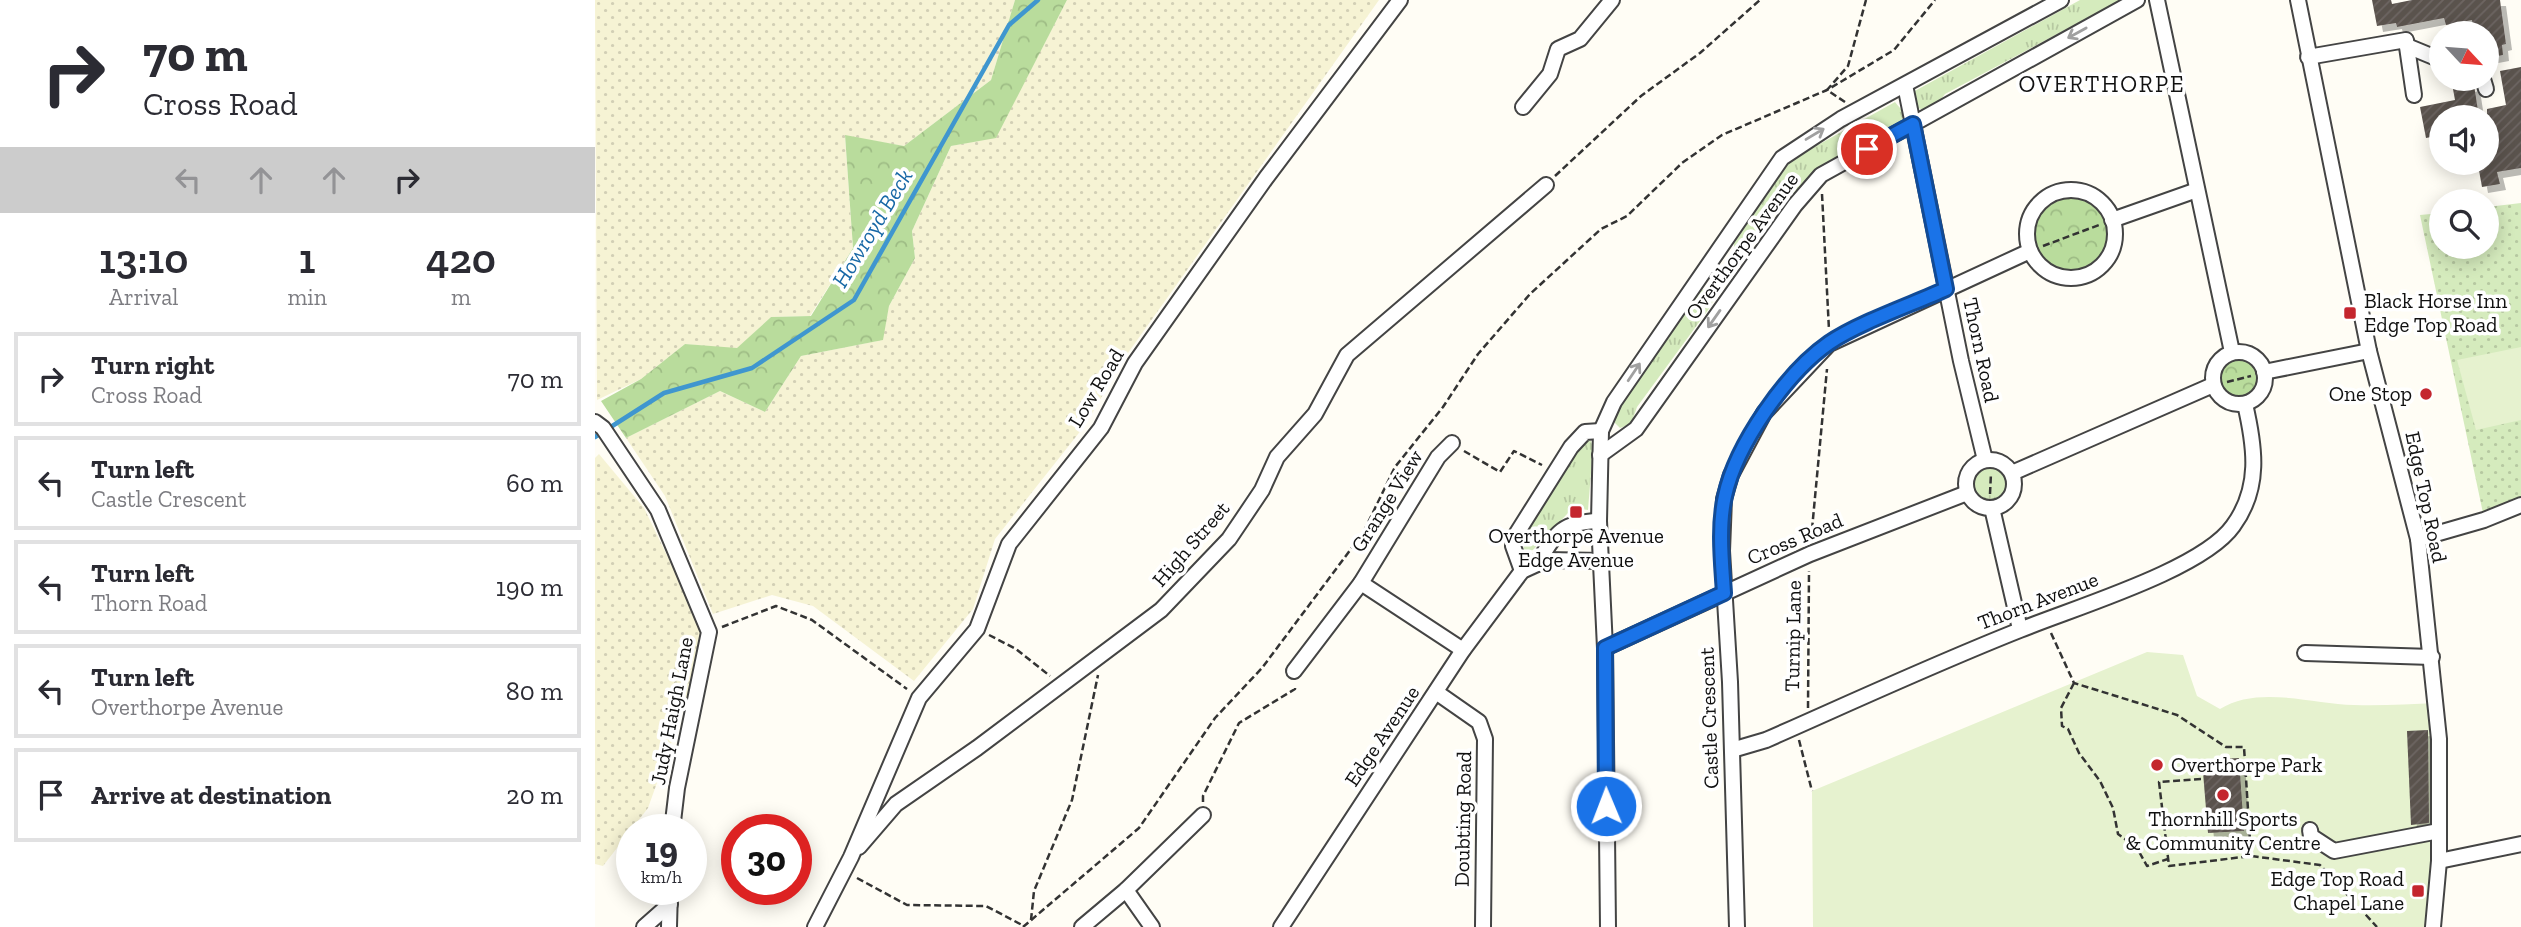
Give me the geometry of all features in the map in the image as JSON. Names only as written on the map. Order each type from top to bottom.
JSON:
[{"type":"street","name":"Low Road","points":[[852,857],[919,698],[977,629],[1009,544],[1101,428],[1135,363],[1266,178],[1400,0]]},
{"type":"street","points":[[1523,107],[1550,75],[1558,50],[1580,39],[1612,0]]},
{"type":"street","name":"Overthorpe Avenue","points":[[1608,927],[1605,648],[1599,521],[1601,431],[1614,402],[1782,158],[1807,139],[1858,110],[2061,0]]},
{"type":"street","name":"Overthorpe Avenue","points":[[1600,455],[1636,429],[1795,205],[1821,175],[2137,0]]},
{"type":"street","points":[[2157,0],[2232,352]]},
{"type":"street","name":"Edge Top Road","points":[[2298,0],[2369,351],[2418,539],[2439,739],[2439,861],[2433,927]]},
{"type":"street","points":[[2308,57],[2406,40],[2414,96]]},
{"type":"street","points":[[2407,46],[2429,55]]},
{"type":"street","name":"Thorn Road","points":[[1905,85],[1946,289],[1988,459]]},
{"type":"street","name":"High Street","points":[[852,857],[896,804],[977,748],[1161,610],[1229,538],[1262,490],[1277,457],[1315,414],[1347,355],[1546,184]]},
{"type":"street","points":[[2112,220],[2197,190]]},
{"type":"street","points":[[2074,191],[2088,194],[2100,202],[2112,220],[2112,249],[2106,261],[2083,276],[2054,275],[2039,265],[2030,250],[2027,229],[2032,215],[2040,203],[2056,193],[2074,191]]},
{"type":"street","name":"Castle Crescent","points":[[1737,927],[1724,593],[1724,499],[1731,475],[1764,413],[1829,344],[2030,250]]},
{"type":"street","points":[[2264,372],[2369,351]]},
{"type":"street","points":[[2232,352],[2252,355],[2264,372],[2265,382],[2259,395],[2245,404],[2225,401],[2213,385],[2215,366],[2223,356],[2232,352]]},
{"type":"street","points":[[2012,473],[2213,385]]},
{"type":"street","name":"Thorn Avenue","points":[[1732,750],[1801,724],[2020,629],[2194,559],[2225,536],[2244,508],[2253,484],[2255,459],[2245,404]]},
{"type":"street","name":"Judy Haigh Lane","points":[[595,422],[603,428],[658,510],[709,632],[674,814]]},
{"type":"street","points":[[1522,571],[1513,545],[1517,533],[1555,471],[1585,432],[1601,431]]},
{"type":"street","name":"Grange View","points":[[1294,671],[1361,583],[1438,457],[1453,443]]},
{"type":"street","points":[[1988,459],[2005,464],[2012,473],[2014,483],[2010,497],[1991,508],[1977,505],[1967,493],[1968,472],[1988,459]]},
{"type":"street","name":"Cross Road","points":[[1605,648],[1810,554],[1967,493]]},
{"type":"street","points":[[2418,539],[2484,520],[2521,505]]},
{"type":"street","points":[[1991,508],[2020,629]]},
{"type":"street","points":[[1537,564],[1553,538],[1564,528],[1574,522],[1599,521]]},
{"type":"street","name":"Edge Avenue","points":[[1281,927],[1464,650],[1522,571],[1546,560],[1602,561]]},
{"type":"street","name":"Grange View","points":[[1361,583],[1464,650]]},
{"type":"street","points":[[2305,653],[2432,657]]},
{"type":"street","name":"Doubting Road","points":[[1436,692],[1479,722],[1485,739],[1483,927]]},
{"type":"street","points":[[1082,927],[1126,890],[1203,815]]},
{"type":"street","points":[[2310,830],[2311,836],[2335,851],[2439,831]]},
{"type":"street","points":[[2439,861],[2521,844]]},
{"type":"street","points":[[815,927],[852,857]]},
{"type":"street","points":[[1126,890],[1152,927]]},
{"type":"street","points":[[644,927],[669,905]]},
{"type":"street","points":[[670,905],[670,927]]},
{"type":"path","points":[[1546,184],[1641,96],[1700,53],[1759,0]]},
{"type":"path","points":[[1858,110],[1827,90],[1848,66],[1866,0]]},
{"type":"path","name":"Turnip Lane","points":[[1812,791],[1801,724],[1810,554],[1829,344],[1821,175]]},
{"type":"path","points":[[2030,250],[2112,220]]},
{"type":"path","points":[[2213,385],[2264,372]]},
{"type":"path","points":[[1453,443],[1500,472],[1514,451],[1555,471]]},
{"type":"path","points":[[1988,459],[1991,508]]},
{"type":"path","points":[[709,632],[776,606],[812,620],[919,698]]},
{"type":"path","points":[[2046,620],[2074,683],[2177,715],[2226,747],[2244,747],[2251,856]]},
{"type":"path","points":[[977,629],[1016,649],[1061,684]]},
{"type":"path","points":[[1031,920],[1034,891],[1072,800],[1101,657]]},
{"type":"path","points":[[1203,815],[1203,796],[1239,723],[1295,689],[1294,671]]},
{"type":"path","points":[[2074,683],[2061,708],[2061,726],[2068,729],[2079,753],[2100,781],[2112,808],[2118,834],[2137,848],[2147,866],[2168,859]]},
{"type":"path","points":[[2201,779],[2159,782],[2169,866],[2251,856],[2320,865],[2377,927]]},
{"type":"path","points":[[844,871],[907,905],[986,906],[1024,926]]},
{"type":"shaded area","points":[[595,0],[1015,0],[991,80],[904,146],[845,136],[853,248],[810,316],[771,317],[737,349],[685,344],[641,379],[597,400]]},
{"type":"shaded area","points":[[1067,0],[1379,0],[1123,360],[1086,424],[995,539],[973,609],[914,681],[813,606],[772,595],[713,614],[665,496],[626,438],[720,391],[765,412],[801,356],[882,340],[889,306],[915,258],[912,231],[951,146],[996,137]]},
{"type":"shaded area","points":[[599,454],[644,508],[708,640],[648,808],[643,814],[616,814],[616,849],[603,866],[595,864],[595,458]]},
{"type":"green space","points":[[1015,0],[1067,0],[996,138],[951,146],[912,231],[915,258],[889,306],[883,340],[801,356],[765,412],[720,391],[626,438],[601,401],[641,379],[685,344],[737,348],[771,317],[811,316],[853,248],[845,135],[904,146],[991,80]]},
{"type":"green space","points":[[2080,0],[2127,0],[2117,2],[1945,94],[1939,102],[1924,110],[1915,107],[1913,92]]},
{"type":"green space","points":[[1895,102],[1905,114],[1900,122],[1883,136],[1842,155],[1820,169],[1785,202],[1745,253],[1734,250],[1734,243],[1791,160]]},
{"type":"green space","points":[[2071,190],[2088,194],[2102,203],[2111,217],[2115,234],[2111,251],[2102,265],[2088,274],[2071,278],[2054,274],[2040,265],[2031,251],[2027,234],[2031,217],[2040,203],[2054,194]]},
{"type":"green space","points":[[2521,203],[2521,497],[2483,513],[2429,259],[2499,259],[2499,206]]},
{"type":"green space","points":[[2429,214],[2429,258],[2420,215]]},
{"type":"green space","points":[[1707,287],[1715,295],[1711,306],[1637,407],[1631,424],[1620,428],[1612,420],[1619,406],[1699,292]]},
{"type":"green space","points":[[2521,347],[2521,420],[2476,430],[2457,360]]},
{"type":"green space","points":[[2239,352],[2258,359],[2265,378],[2258,397],[2239,404],[2220,397],[2213,378],[2220,359]]},
{"type":"green space","points":[[1585,440],[1591,441],[1593,448],[1588,510],[1568,507],[1568,513],[1533,550],[1524,552],[1523,539]]},
{"type":"green space","points":[[1990,460],[1999,461],[2007,467],[2013,475],[2013,493],[2007,501],[1999,507],[1990,508],[1981,507],[1973,501],[1967,493],[1966,484],[1967,475],[1973,467],[1981,461]]},
{"type":"green space","name":"Overthorpe Park","points":[[2147,652],[2183,655],[2197,696],[2220,709],[2251,698],[2268,697],[2354,705],[2437,703],[2433,927],[1813,927],[1812,791]]},
{"type":"building","points":[[2372,0],[2391,0],[2392,4],[2412,0],[2500,0],[2506,44],[2502,45],[2503,55],[2499,56],[2499,21],[2445,21],[2444,18],[2397,27],[2396,23],[2377,26]]},
{"type":"building","points":[[2521,67],[2521,168],[2499,172],[2499,106],[2506,105],[2500,71]]},
{"type":"building","points":[[2453,91],[2475,91],[2477,105],[2430,105],[2455,100]]},
{"type":"building","points":[[2429,105],[2429,137],[2426,138],[2420,107]]},
{"type":"building","points":[[2480,175],[2498,175],[2500,184],[2482,187]]},
{"type":"building","points":[[2428,730],[2429,823],[2411,825],[2407,731]]},
{"type":"building","name":"Thornhill Sports & Community Centre","points":[[2239,758],[2244,831],[2208,833],[2202,760]]},
{"type":"waterway","name":"Howroyd Beck","points":[[595,437],[664,393],[752,368],[854,300],[1009,25],[1038,0]]},
{"type":"place","name":"Black Horse Inn Edge Top Road","points":[[2350,313]]},
{"type":"place","name":"One Stop","points":[[2426,394]]},
{"type":"place","name":"Overthorpe Avenue Edge Avenue","points":[[1576,512]]},
{"type":"place","name":"Overthorpe Park","points":[[2157,765]]},
{"type":"place","name":"Thornhill Sports & Community Centre","points":[[2223,795]]},
{"type":"place","name":"Edge Top Road Chapel Lane","points":[[2418,891]]},
{"type":"district","name":"OVERTHORPE","points":[[2102,84]]},
{"type":"route","points":[[1606,806],[1605,648],[1724,593],[1724,499],[1731,475],[1764,413],[1793,379],[1829,344],[1946,289],[1913,124],[1867,149]]}]
